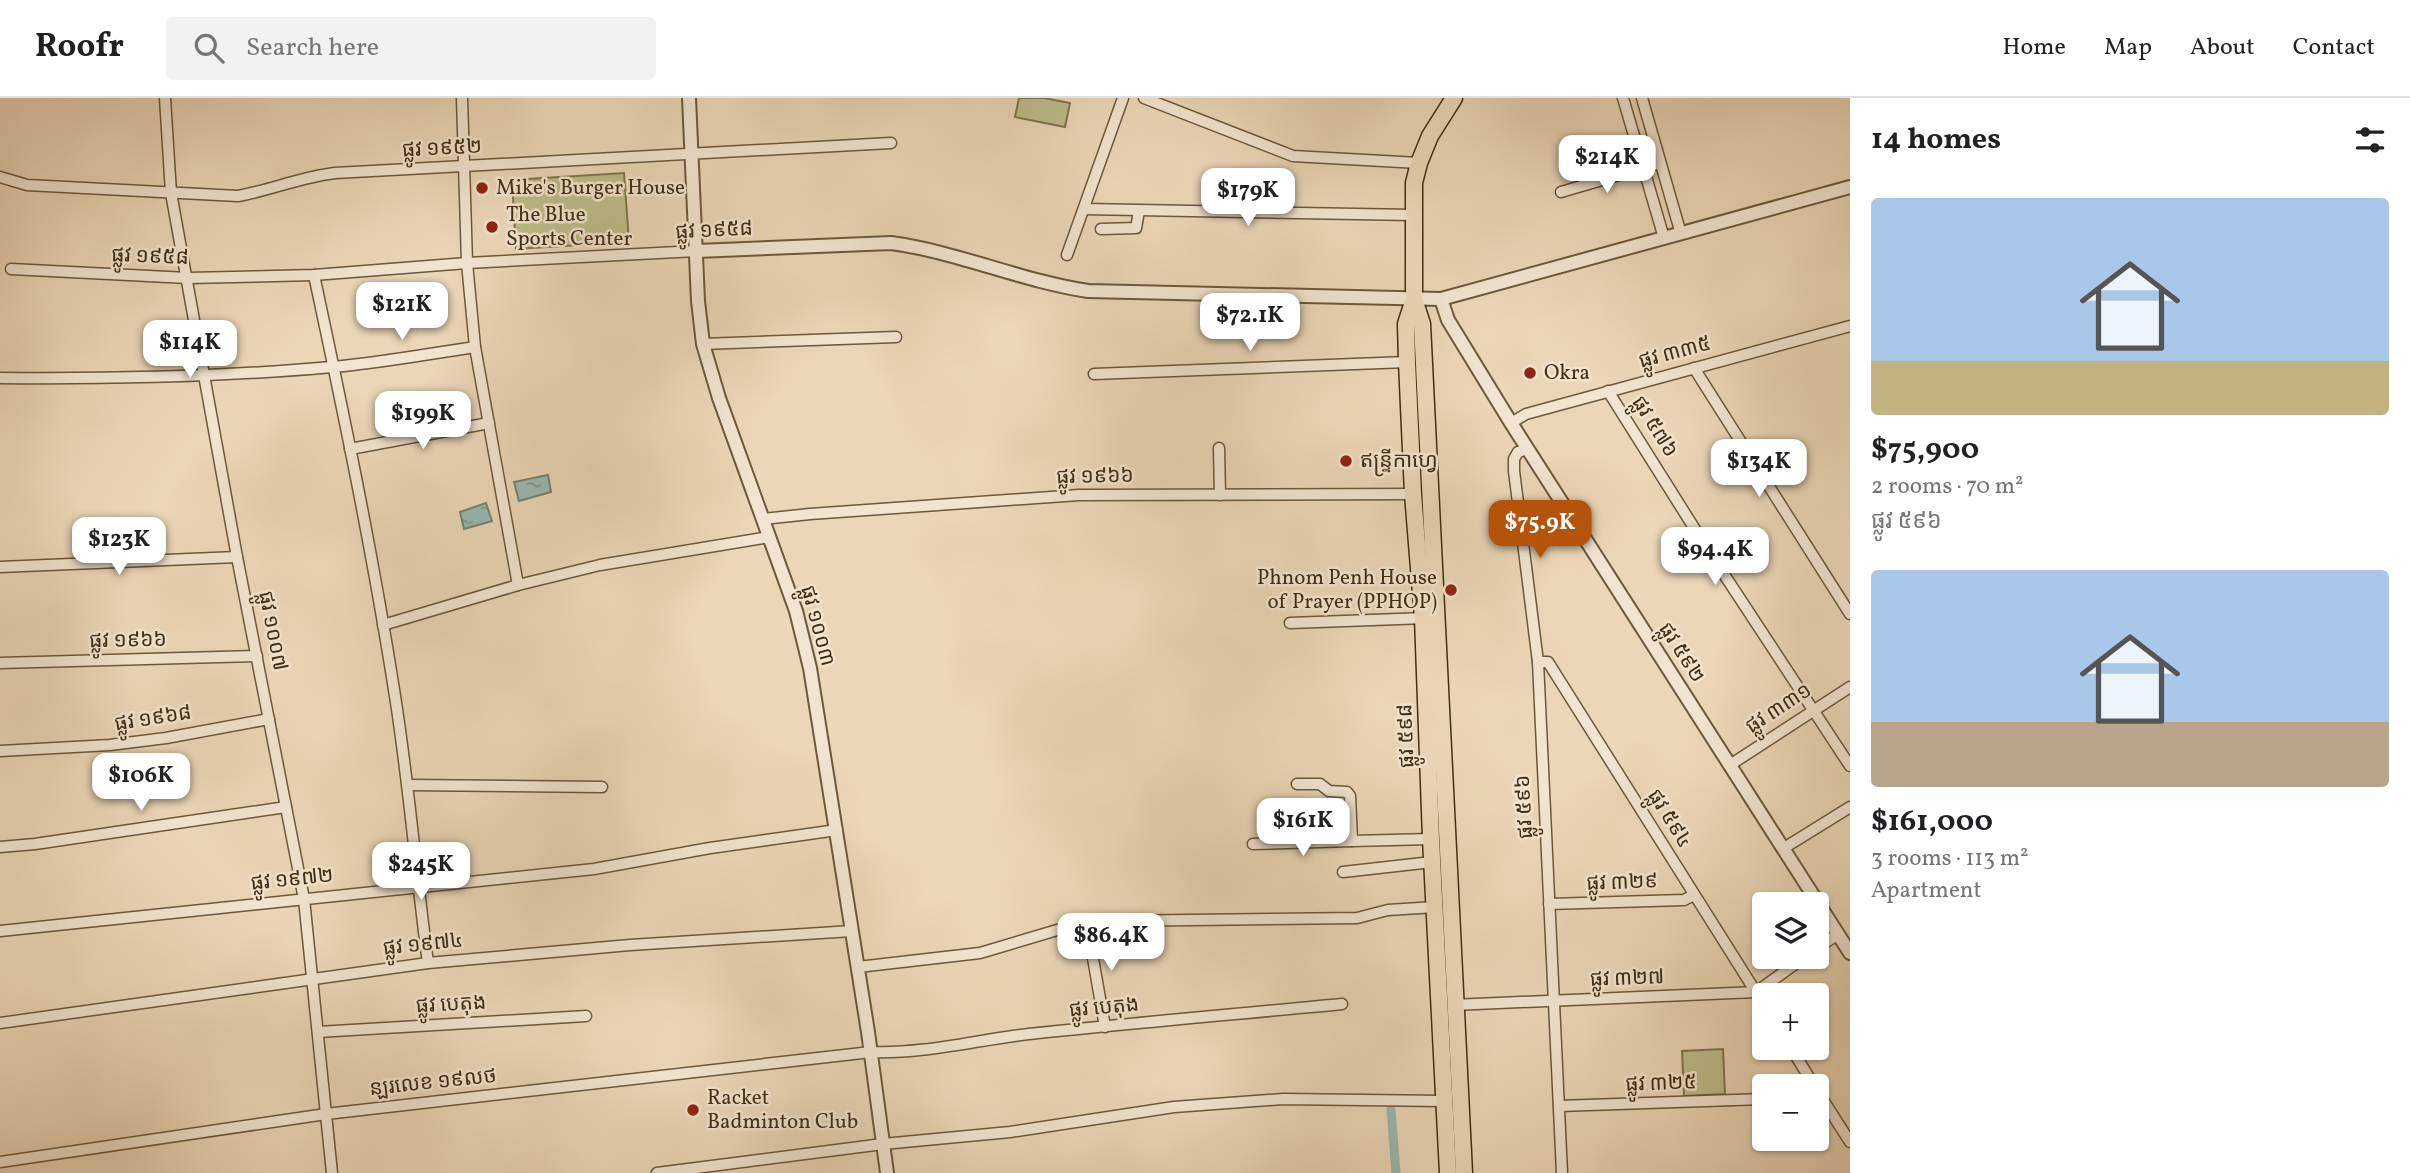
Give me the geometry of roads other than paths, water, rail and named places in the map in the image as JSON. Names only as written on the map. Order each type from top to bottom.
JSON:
[{"type":"main road","name":"ផ្លូវ ៥៩៨","points":[[1421,494],[1422,324],[1414,299],[1414,183],[1430,136],[1454,98]]},
{"type":"main road","name":"ផ្លូវ ៥៩៨","points":[[1414,299],[1406,324],[1407,362],[1421,494],[1429,618],[1447,1005],[1444,1101],[1448,1173]]},
{"type":"main road","name":"ផ្លូវ ៥៩៨","points":[[1429,618],[1432,862],[1464,1173]]},
{"type":"street","name":"ផ្លូវ ១០០៧","points":[[165,98],[171,194],[237,557],[304,899],[332,1173]]},
{"type":"street","points":[[462,98],[467,263],[475,347],[518,585]]},
{"type":"street","name":"ផ្លូវ ១០០៣","points":[[689,98],[698,301],[703,344],[719,398],[796,611],[810,667],[871,1052],[887,1173]]},
{"type":"street","points":[[1067,255],[1123,98]]},
{"type":"street","points":[[1144,98],[1293,156],[1419,163]]},
{"type":"street","points":[[1623,98],[1664,238]]},
{"type":"street","points":[[1642,98],[1681,234]]},
{"type":"street","name":"ផ្លូវ ១៩៥២","points":[[0,177],[27,185],[238,196],[269,190],[311,176],[335,173],[891,143]]},
{"type":"street","points":[[1561,192],[1660,163]]},
{"type":"street","name":"ផ្លូវ ១៩៥៨","points":[[11,269],[188,278],[314,275],[467,263],[891,243],[915,246],[1002,272],[1088,291],[1441,299],[1850,187]]},
{"type":"street","points":[[1084,209],[1413,215]]},
{"type":"street","points":[[1101,229],[1136,228],[1139,211]]},
{"type":"street","points":[[314,275],[383,625],[408,785],[428,963]]},
{"type":"street","name":"ផ្លូវ ៥៩២","points":[[1441,299],[1447,320],[1511,423],[1850,953]]},
{"type":"street","name":"ផ្លូវ ៣៣៥","points":[[1511,423],[1526,414],[1850,326]]},
{"type":"street","points":[[703,344],[897,337]]},
{"type":"street","points":[[0,378],[205,376],[334,367],[475,347]]},
{"type":"street","points":[[1094,374],[1407,362]]},
{"type":"street","points":[[1694,368],[1850,614]]},
{"type":"street","name":"ផ្លូវ ៥៧៦","points":[[1608,391],[1850,766]]},
{"type":"street","points":[[350,449],[489,423]]},
{"type":"street","points":[[1219,448],[1220,495]]},
{"type":"street","name":"ផ្លូវ ៥៩៦","points":[[1528,449],[1518,452],[1514,459],[1514,471],[1538,662],[1562,1173]]},
{"type":"street","name":"ផ្លូវ ១៩៦៦","points":[[763,519],[1079,495],[1421,494]]},
{"type":"street","points":[[383,625],[518,585],[600,565],[769,537]]},
{"type":"street","points":[[0,566],[237,557]]},
{"type":"street","points":[[1290,623],[1429,618]]},
{"type":"street","name":"ផ្លូវ ១៩៦៦","points":[[0,663],[257,656]]},
{"type":"street","name":"ផ្លូវ ៥៩៤","points":[[1538,662],[1548,662],[1752,986]]},
{"type":"street","name":"ផ្លូវ ៣៣១","points":[[1730,765],[1850,687]]},
{"type":"street","name":"ផ្លូវ ១៩៦៨","points":[[0,751],[110,745],[166,738],[269,719]]},
{"type":"street","points":[[1297,784],[1320,784],[1329,791],[1347,792],[1350,796],[1352,841]]},
{"type":"street","points":[[408,785],[602,788]]},
{"type":"street","points":[[0,847],[286,807]]},
{"type":"street","points":[[1784,848],[1850,807]]},
{"type":"street","name":"ផ្លូវ ១៩៧២","points":[[0,931],[594,869],[710,848],[837,830]]},
{"type":"street","points":[[1253,844],[1431,839]]},
{"type":"street","points":[[1343,872],[1432,862]]},
{"type":"street","name":"ផ្លូវ ៣២៩","points":[[1549,904],[1684,900],[1694,895]]},
{"type":"street","points":[[858,967],[980,953],[1087,923],[1130,920],[1357,918],[1388,911],[1435,906]]},
{"type":"street","points":[[1087,923],[1105,1027]]},
{"type":"street","name":"ផ្លូវ ១៩៧៤","points":[[0,1023],[428,963],[630,944],[852,932]]},
{"type":"street","points":[[1829,940],[1838,934]]},
{"type":"street","points":[[1769,983],[1788,969]]},
{"type":"street","name":"ផ្លូវ ៣២៧","points":[[1447,1005],[1752,992]]},
{"type":"street","name":"ផ្លូវ បេតុង","points":[[871,1052],[895,1053],[935,1049],[1011,1036],[1342,1004]]},
{"type":"street","name":"ផ្លូវ បេតុង","points":[[318,1032],[586,1017]]},
{"type":"street","name":"ន្ឡរលេខ ១៩លថ","points":[[0,1163],[326,1114],[871,1052]]},
{"type":"street","points":[[657,1173],[883,1144],[1010,1132],[1174,1107],[1283,1099],[1444,1101]]},
{"type":"street","name":"ផ្លូវ ៣២៥","points":[[1559,1107],[1752,1099]]},
{"type":"street","points":[[1829,1109],[1850,1142]]},
{"type":"water","points":[[548,475],[551,492],[519,501],[514,482]]},
{"type":"water","points":[[486,503],[492,521],[464,529],[460,512]]},
{"type":"waterway","points":[[1391,1110],[1396,1173]]},
{"type":"place","name":"Mike's Burger House","points":[[482,188]]},
{"type":"place","name":"The Blue Sports Center","points":[[492,227]]},
{"type":"place","name":"Okra","points":[[1530,373]]},
{"type":"place","name":"ឥន្ទ្រីកាហ្វេ","points":[[1346,461]]},
{"type":"place","name":"Phnom Penh House of Prayer (PPHOP)","points":[[1451,590]]},
{"type":"place","name":"Racket Badminton Club","points":[[693,1110]]}]
